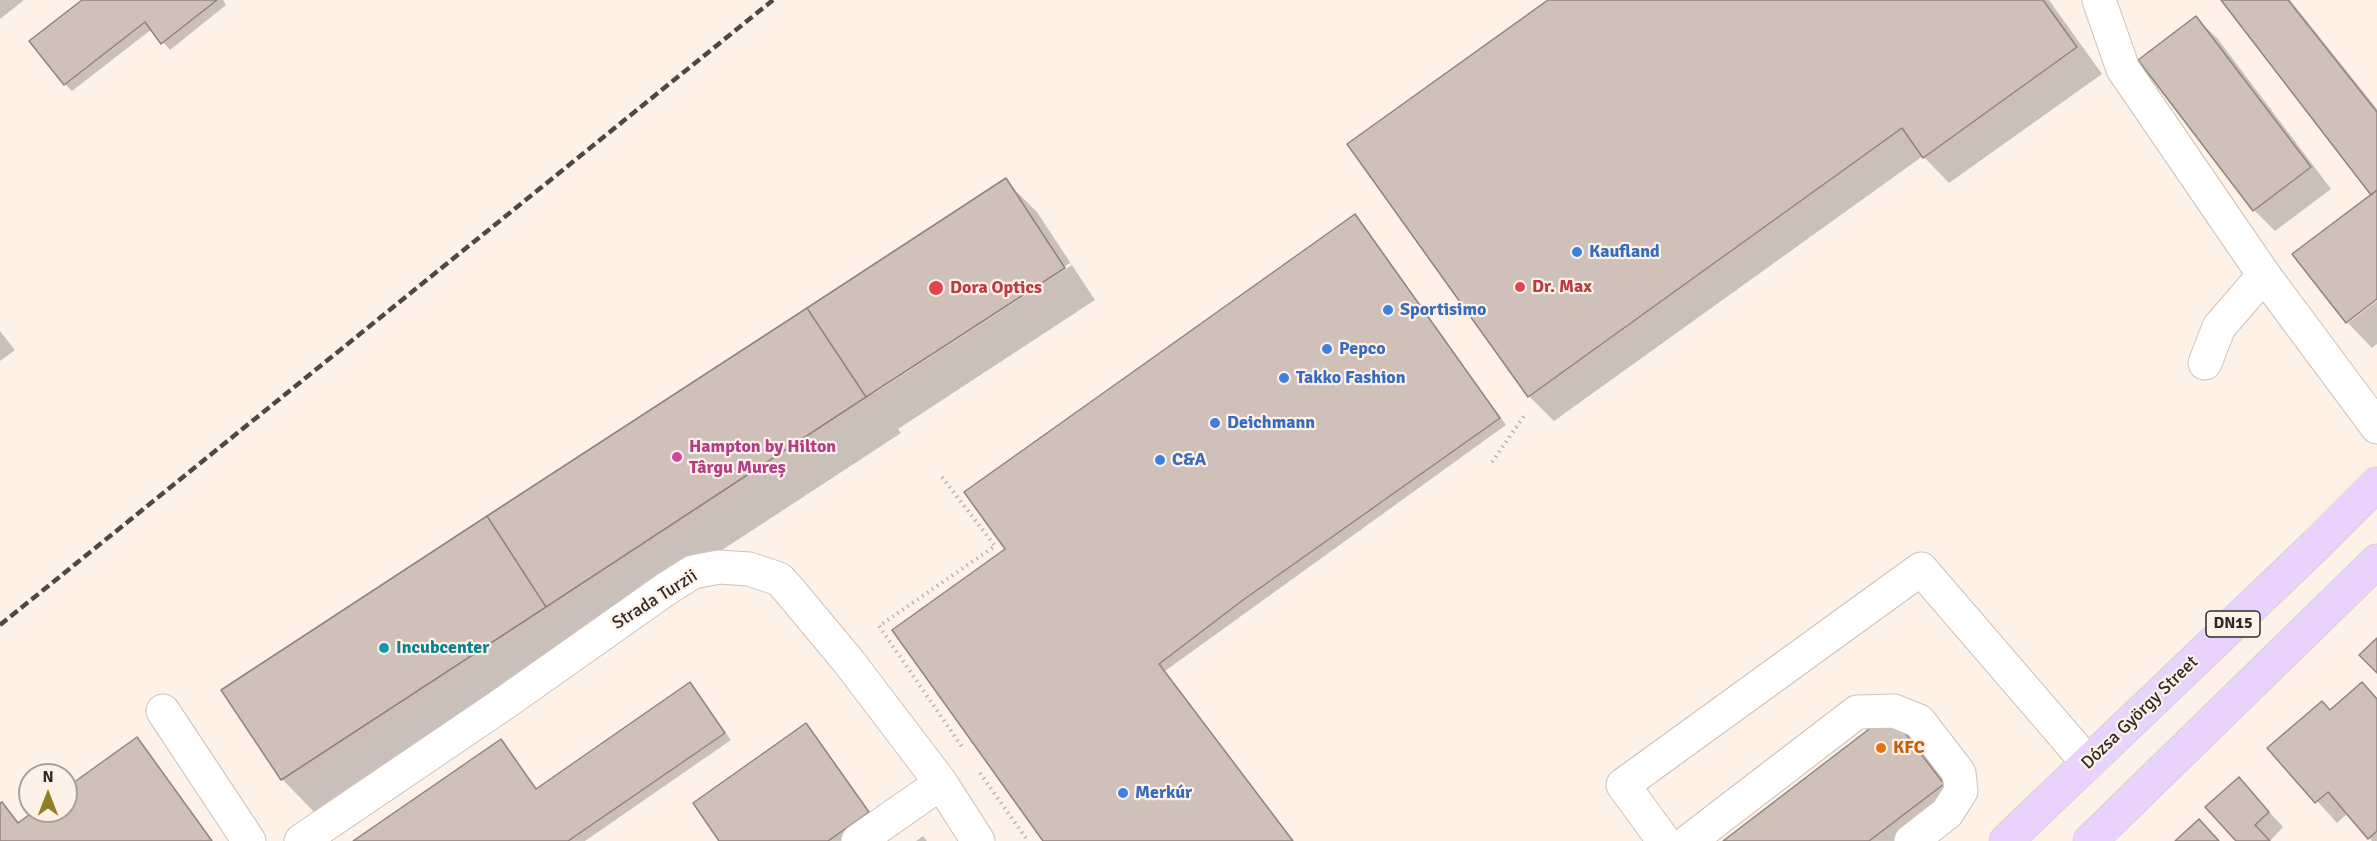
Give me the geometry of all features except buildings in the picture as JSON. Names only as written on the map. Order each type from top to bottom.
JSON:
[{"type":"main road","name":"Dózsa György Street","points":[[2006,841],[2377,484]]},
{"type":"main road","points":[[2090,841],[2377,561]]},
{"type":"street","points":[[2099,0],[2123,69],[2264,275],[2377,427]]},
{"type":"street","points":[[2205,363],[2219,327],[2264,275]]},
{"type":"street","name":"Strada Turzii","points":[[301,841],[503,704],[666,589],[693,572],[719,567],[749,569],[779,579],[849,662],[941,783],[978,841]]},
{"type":"street","points":[[1664,841],[1623,785],[1921,569],[2088,763]]},
{"type":"street","points":[[163,711],[249,841]]},
{"type":"street","points":[[1689,841],[1857,711],[1894,711],[1919,722],[1959,773],[1961,791],[1947,813],[1911,841]]},
{"type":"street","points":[[858,841],[941,783]]},
{"type":"path","points":[[1492,462],[1524,416]]},
{"type":"path","points":[[942,477],[995,546],[879,626],[968,755]]},
{"type":"path","points":[[975,765],[1028,841]]},
{"type":"railway","points":[[0,625],[773,0]]},
{"type":"place","name":"Kaufland","points":[[1577,252]]},
{"type":"place","name":"Dr. Max","points":[[1520,287]]},
{"type":"place","name":"Dora Optics","points":[[936,288]]},
{"type":"place","name":"Sportisimo","points":[[1388,310]]},
{"type":"place","name":"Pepco","points":[[1327,349]]},
{"type":"place","name":"Takko Fashion","points":[[1284,378]]},
{"type":"place","name":"Deichmann","points":[[1215,423]]},
{"type":"place","name":"Hampton by Hilton Târgu Mureș","points":[[677,457]]},
{"type":"place","name":"C&A","points":[[1160,460]]},
{"type":"place","name":"Incubcenter","points":[[384,648]]},
{"type":"place","name":"KFC","points":[[1881,748]]},
{"type":"place","name":"Merkúr","points":[[1123,793]]}]
